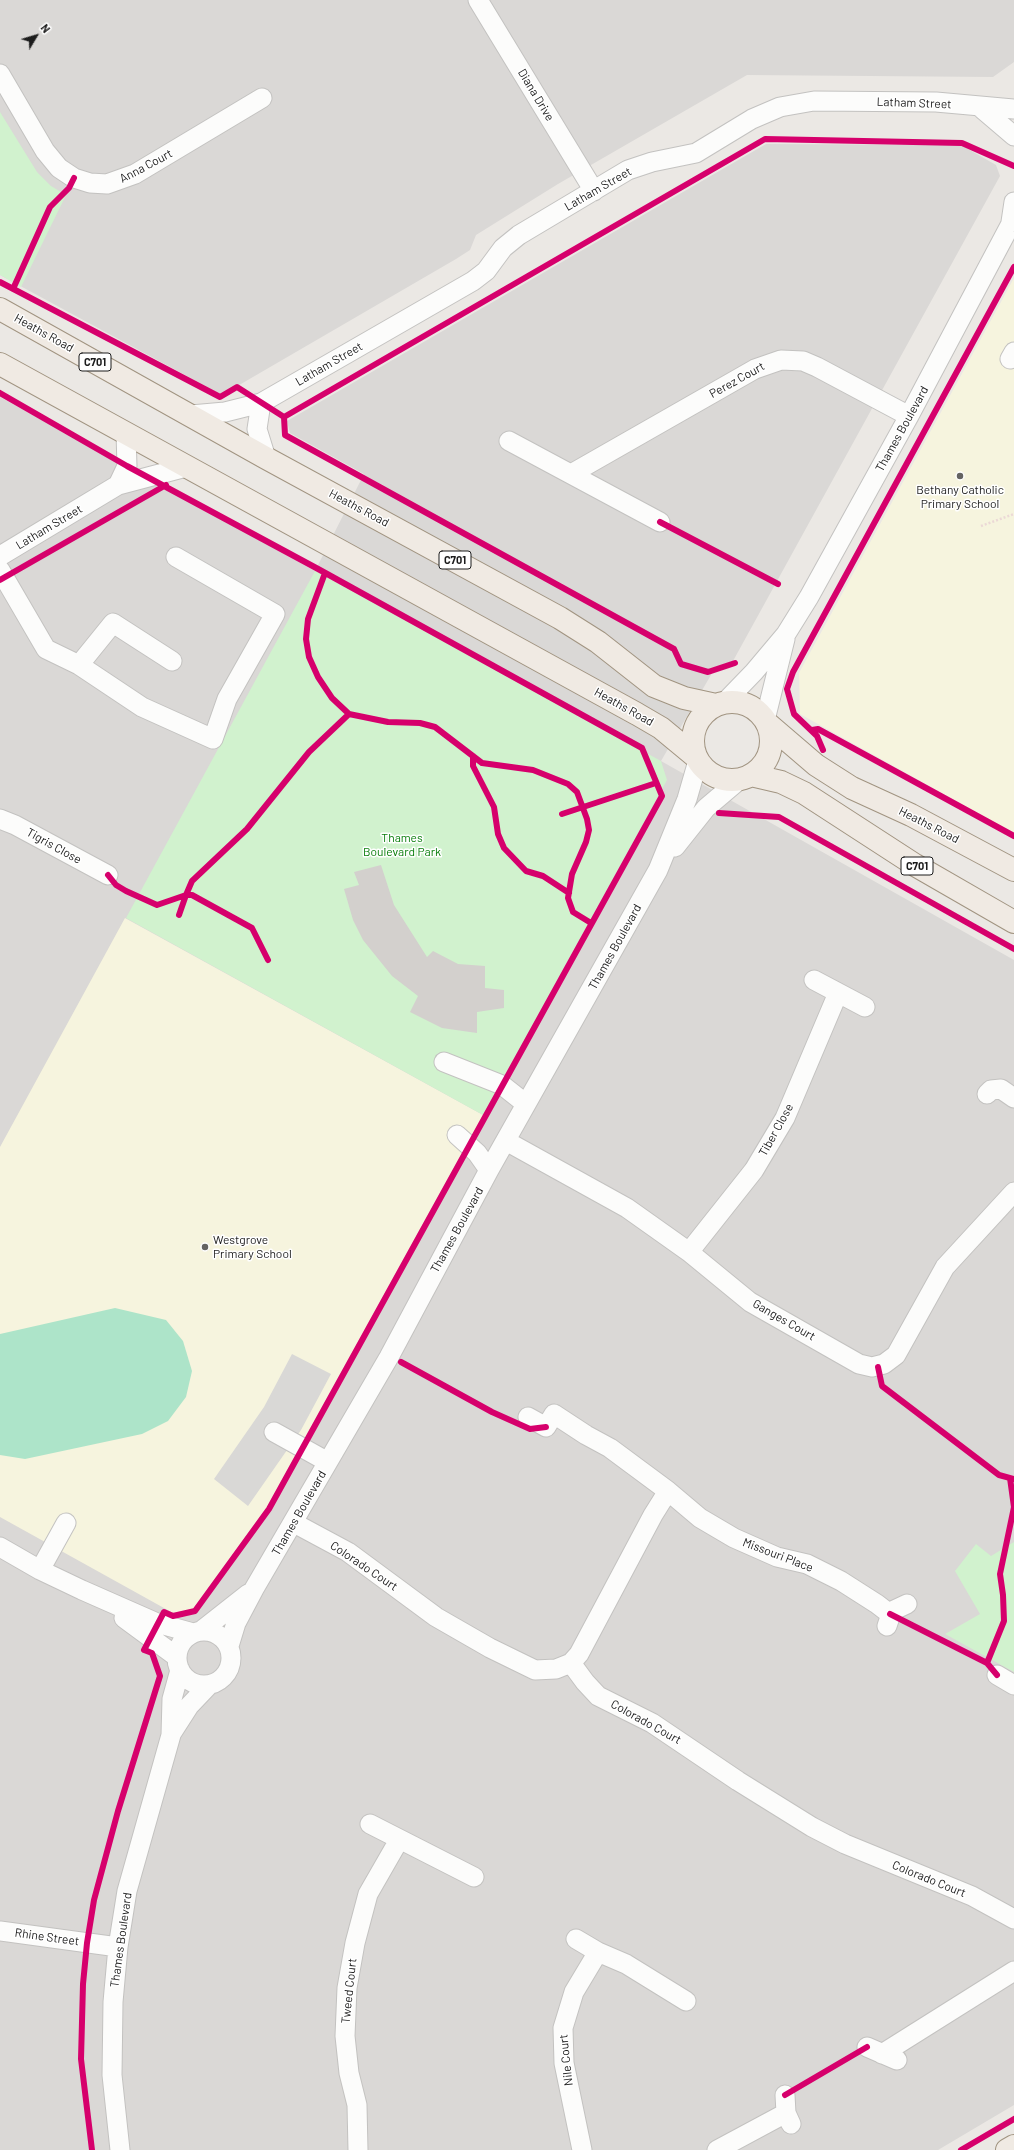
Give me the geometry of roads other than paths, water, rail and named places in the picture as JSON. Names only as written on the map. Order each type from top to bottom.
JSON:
[{"type":"main road","name":"Heaths Road","points":[[0,309],[266,458],[560,618],[598,642],[654,686],[684,698],[720,704]]},
{"type":"main road","name":"Heaths Road","points":[[0,364],[638,714],[661,728],[697,759]]},
{"type":"main road","name":"C701","points":[[720,704],[736,702],[748,705],[758,711],[766,722]]},
{"type":"main road","points":[[697,759],[693,745],[694,733],[698,721],[706,712],[720,704]]},
{"type":"main road","name":"Heaths Road","points":[[766,722],[816,765],[841,782],[911,815],[1014,870]]},
{"type":"main road","points":[[745,778],[761,768],[768,757],[771,745],[766,722]]},
{"type":"main road","name":"C701","points":[[697,759],[708,772],[717,777],[781,782],[804,793],[915,865],[1014,922]]},
{"type":"main road","points":[[1007,2150],[1014,2146]]},
{"type":"street","name":"Diana Drive","points":[[478,0],[594,191]]},
{"type":"street","name":"Anna Court","points":[[0,74],[45,151],[59,168],[74,178],[90,183],[107,184],[135,174],[262,98]]},
{"type":"street","name":"Latham Street","points":[[191,415],[225,412],[261,403],[473,281],[486,271],[509,242],[628,170],[652,162],[696,153],[752,119],[780,107],[814,101],[936,102],[1014,109]]},
{"type":"street","points":[[980,107],[1014,136]]},
{"type":"street","name":"Thames Boulevard","points":[[720,704],[754,672],[786,634],[809,598],[909,416],[1013,220],[1014,202]]},
{"type":"street","name":"Perez Court","points":[[571,474],[756,369],[780,360],[803,361],[818,367],[909,416]]},
{"type":"street","points":[[261,403],[257,429],[266,458]]},
{"type":"street","points":[[118,485],[127,466],[126,434]]},
{"type":"street","points":[[509,441],[660,522]]},
{"type":"street","name":"Latham Street","points":[[0,556],[118,485],[186,467]]},
{"type":"street","points":[[0,570],[46,649],[79,665],[142,707],[213,739],[227,699],[275,614],[176,557]]},
{"type":"street","points":[[79,665],[113,623],[172,661]]},
{"type":"street","name":"Thames Boulevard","points":[[766,722],[786,634]]},
{"type":"street","name":"Thames Boulevard","points":[[229,1646],[236,1622],[254,1589],[294,1523],[389,1356],[489,1170],[658,870],[687,799],[697,759]]},
{"type":"street","name":"Thames Boulevard","points":[[658,870],[706,808],[745,778]]},
{"type":"street","name":"Tigris Close","points":[[0,819],[15,825],[108,875]]},
{"type":"street","points":[[814,980],[865,1007]]},
{"type":"street","name":"Tiber Close","points":[[689,1252],[754,1170],[785,1118],[838,993]]},
{"type":"street","points":[[444,1062],[502,1085],[526,1104]]},
{"type":"street","points":[[987,1094],[997,1089],[1012,1093]]},
{"type":"street","points":[[457,1135],[477,1152],[489,1170]]},
{"type":"street","name":"Ganges Court","points":[[506,1141],[627,1208],[689,1252],[750,1302],[865,1366],[878,1366],[892,1360],[900,1351],[945,1267],[1014,1192]]},
{"type":"street","name":"Missouri Place","points":[[528,1417],[546,1427],[554,1414],[586,1435],[610,1448],[668,1491],[700,1518],[734,1538],[777,1557],[807,1564],[840,1581],[877,1604],[889,1620],[895,1609],[907,1604]]},
{"type":"street","points":[[274,1432],[328,1462]]},
{"type":"street","points":[[571,1663],[579,1654],[653,1515],[668,1491]]},
{"type":"street","points":[[40,1570],[66,1523]]},
{"type":"street","name":"Colorado Court","points":[[294,1523],[348,1552],[436,1617],[490,1648],[535,1670],[556,1669],[571,1663],[598,1696],[652,1723],[738,1781],[812,1827],[852,1847],[972,1896],[1014,1919]]},
{"type":"street","points":[[0,1547],[40,1570],[157,1623],[197,1632],[218,1634],[229,1646],[231,1662],[229,1670],[217,1682],[209,1684],[192,1682],[179,1664],[151,1636],[82,1590]]},
{"type":"street","name":"Thames Boulevard","points":[[197,1632],[254,1589]]},
{"type":"street","points":[[179,1664],[181,1643],[197,1632]]},
{"type":"street","name":"Thames Boulevard","points":[[120,2150],[112,2054],[113,2002],[118,1947],[127,1891],[170,1735],[172,1700],[179,1664]]},
{"type":"street","points":[[997,1675],[1014,1685]]},
{"type":"street","name":"Thames Boulevard","points":[[170,1735],[188,1706],[209,1684]]},
{"type":"street","points":[[370,1824],[474,1879]]},
{"type":"street","name":"Tweed Court","points":[[358,2150],[357,2105],[349,2073],[345,2036],[347,1988],[355,1943],[368,1894],[399,1840]]},
{"type":"street","name":"Rhine Street","points":[[0,1931],[118,1947]]},
{"type":"street","points":[[576,1939],[598,1952],[626,1964],[688,2000]]},
{"type":"street","name":"Nile Court","points":[[582,2150],[564,2063],[563,2028],[574,1992],[598,1952]]},
{"type":"street","points":[[882,2054],[1014,1971]]},
{"type":"street","points":[[717,2150],[788,2110]]},
{"type":"place","name":"Bethany Catholic Primary School","points":[[960,476]]},
{"type":"place","name":"Westgrove Primary School","points":[[205,1247]]},
{"type":"park label","name":"Thames Boulevard Park","points":[[402,845]]}]
